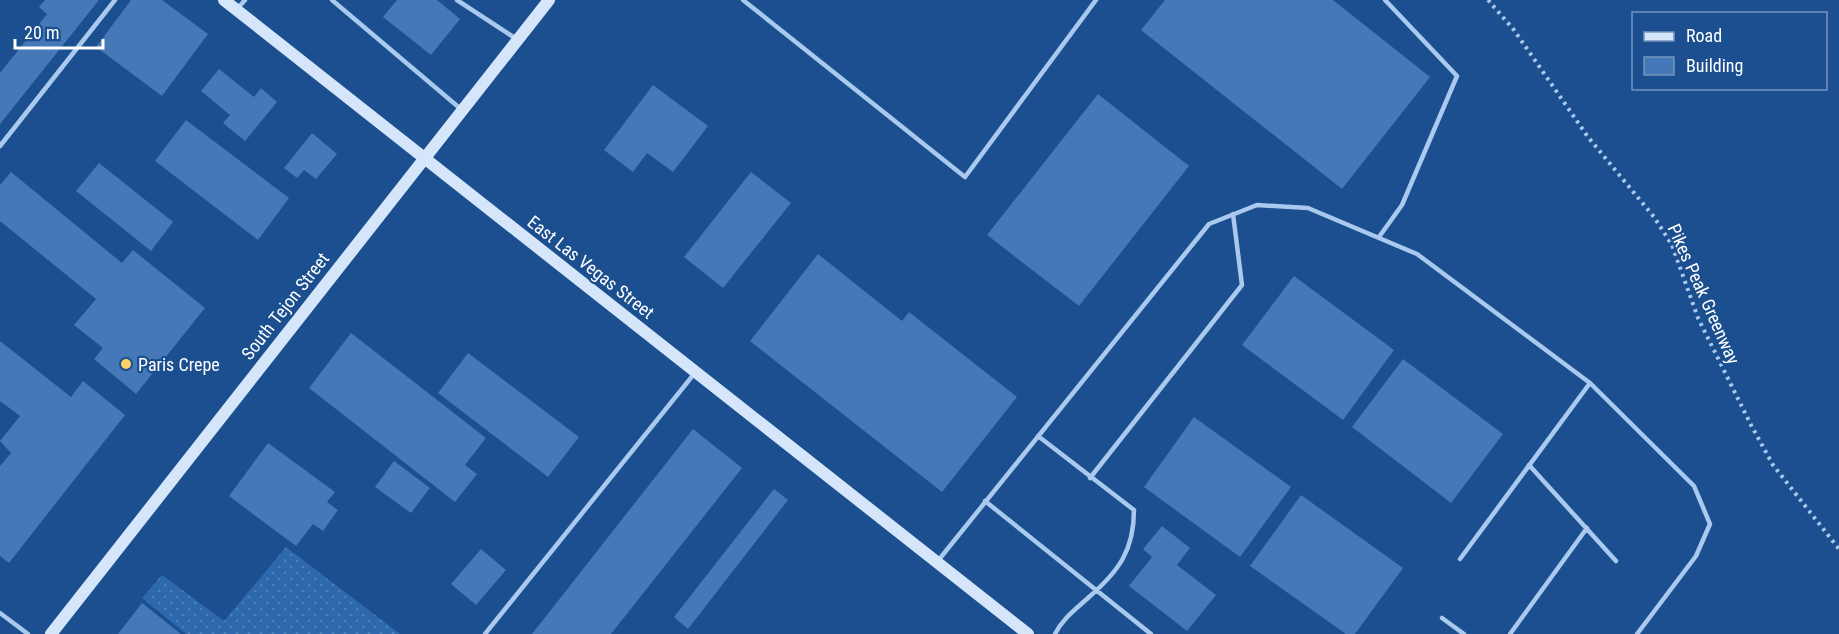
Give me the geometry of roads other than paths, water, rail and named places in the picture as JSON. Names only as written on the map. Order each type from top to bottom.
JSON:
[{"type":"street","name":"East Las Vegas Street","points":[[224,0],[1028,634]]},
{"type":"street","name":"South Tejon Street","points":[[51,634],[549,0]]},
{"type":"lane","points":[[0,146],[115,0]]},
{"type":"lane","points":[[236,10],[245,0]]},
{"type":"lane","points":[[332,0],[462,110]]},
{"type":"lane","points":[[457,0],[518,40]]},
{"type":"lane","points":[[743,0],[965,177],[1096,0]]},
{"type":"lane","points":[[1379,237],[1402,205],[1458,76],[1385,0]]},
{"type":"lane","points":[[937,562],[1209,224],[1257,205],[1308,208],[1417,254],[1590,383],[1694,486],[1710,524],[1696,556],[1637,634]]},
{"type":"lane","points":[[1090,478],[1242,285],[1233,214]]},
{"type":"lane","points":[[485,634],[695,372]]},
{"type":"lane","points":[[1460,559],[1590,383]]},
{"type":"lane","points":[[1038,436],[1134,510],[1134,532],[1129,550],[1097,591],[1062,621],[1055,634]]},
{"type":"lane","points":[[1529,465],[1616,561]]},
{"type":"lane","points":[[985,501],[1151,634]]},
{"type":"lane","points":[[1510,634],[1587,528]]},
{"type":"lane","points":[[0,613],[28,634]]},
{"type":"lane","points":[[1442,618],[1464,634]]},
{"type":"place","name":"Paris Crepe","points":[[126,364]]}]
